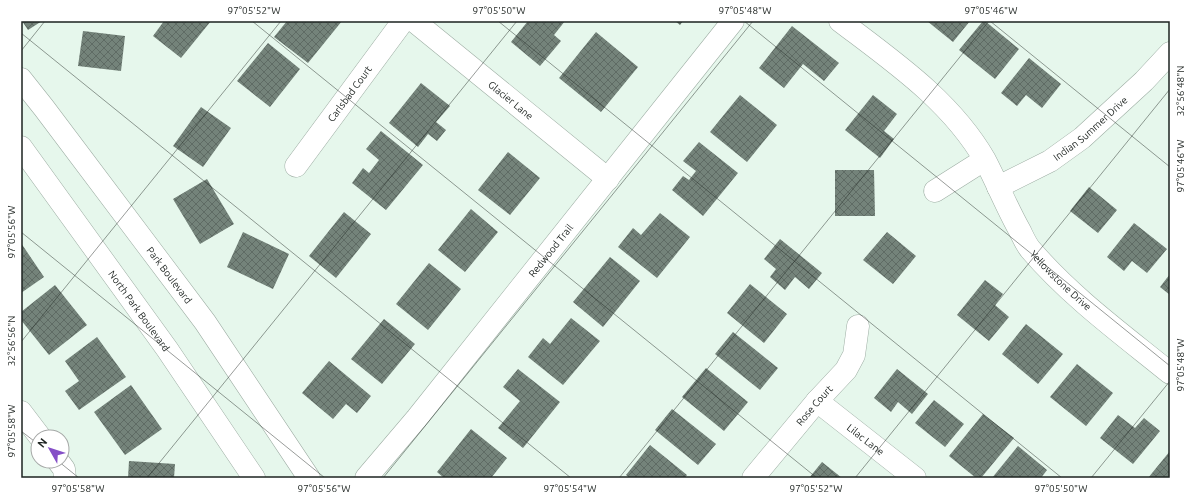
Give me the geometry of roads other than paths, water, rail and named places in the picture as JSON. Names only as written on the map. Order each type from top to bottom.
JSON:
[{"type":"street","name":"Carlsbad Court","points":[[296,166],[403,21]]},
{"type":"street","name":"Glacier Lane","points":[[414,21],[608,179]]},
{"type":"street","name":"Redwood Trail","points":[[366,478],[417,418],[733,21]]},
{"type":"street","name":"Yellowstone Drive","points":[[840,21],[933,95],[962,126],[984,160],[1008,211],[1029,248],[1076,296],[1170,373]]},
{"type":"street","name":"Indian Summer Drive","points":[[998,187],[1050,161],[1082,138],[1144,81],[1170,53]]},
{"type":"street","name":"Park Boulevard","points":[[21,79],[205,322],[309,478]]},
{"type":"street","name":"North Park Boulevard","points":[[21,147],[166,349],[254,478]]},
{"type":"street","points":[[934,190],[984,160]]},
{"type":"street","name":"Rose Court","points":[[753,478],[817,401],[846,370],[854,355],[858,326]]},
{"type":"street","name":"Lilac Lane","points":[[817,401],[915,478]]},
{"type":"street","points":[[21,412],[34,429]]}]
